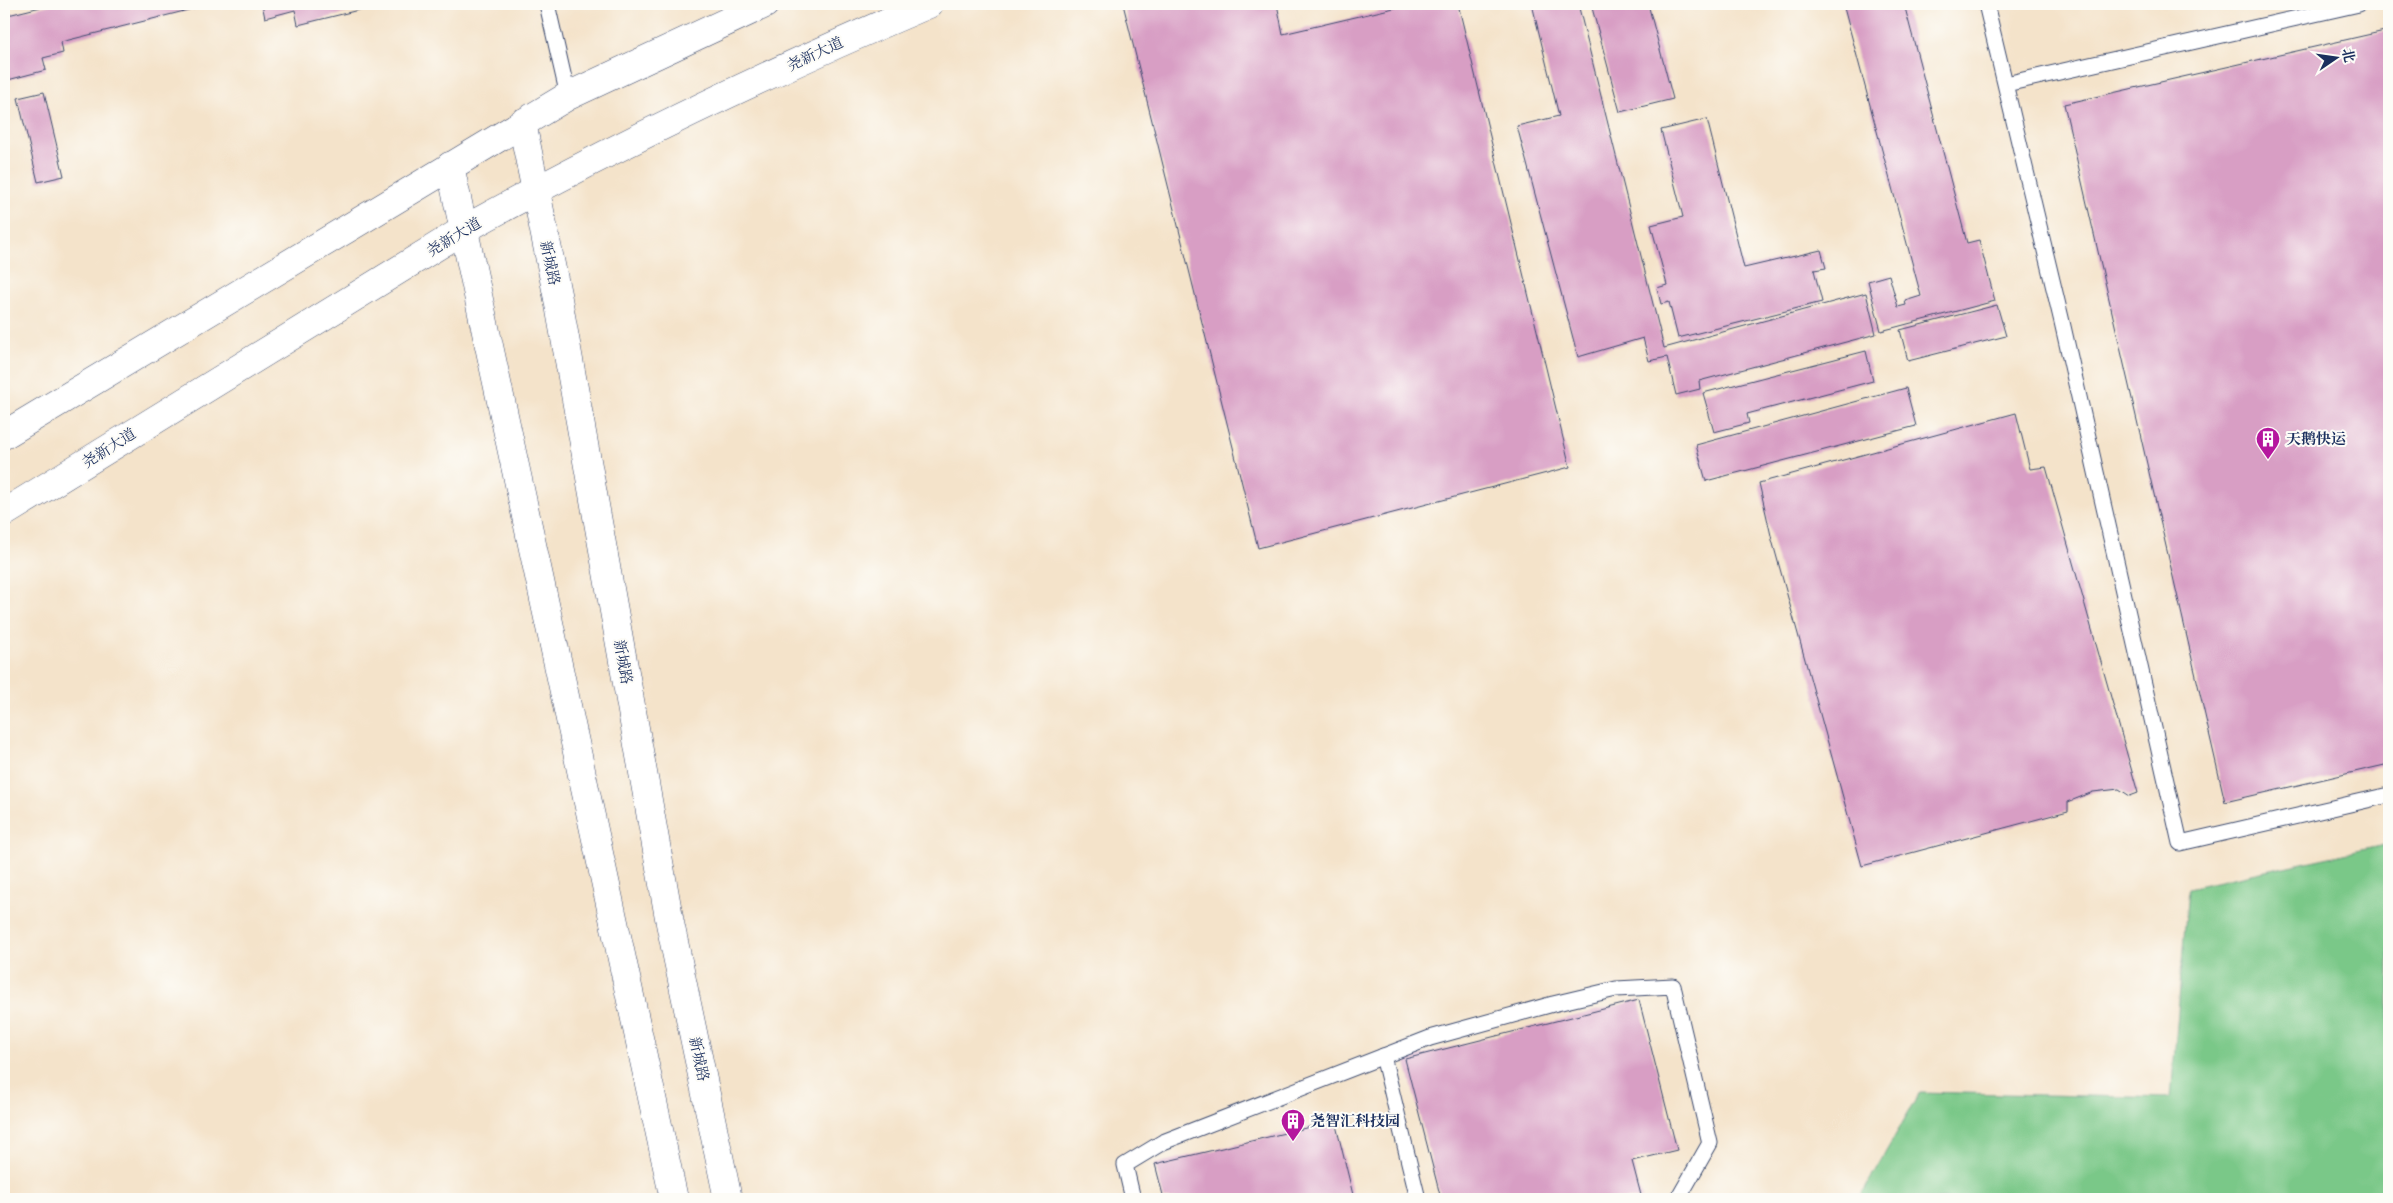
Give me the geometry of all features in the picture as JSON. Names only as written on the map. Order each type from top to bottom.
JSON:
[{"type":"main road","points":[[4,435],[568,96],[765,4]]},
{"type":"main road","name":"尧新大道","points":[[4,513],[465,229],[535,190],[824,48],[928,4]]},
{"type":"main road","name":"新城路","points":[[522,123],[558,299],[670,922],[728,1199]]},
{"type":"main road","points":[[450,166],[674,1199]]},
{"type":"lane","points":[[547,4],[568,96]]},
{"type":"lane","points":[[1986,4],[2180,843],[2389,795]]},
{"type":"lane","points":[[2006,84],[2359,4]]},
{"type":"lane","points":[[1133,1199],[1125,1165],[1163,1142],[1430,1038],[1553,1004],[1616,990],[1673,986],[1710,1143],[1678,1199]]},
{"type":"lane","points":[[1383,1056],[1418,1199]]},
{"type":"green space","points":[[2389,844],[2389,1199],[1859,1199],[1920,1092],[2171,1098],[2188,888]]},
{"type":"building","points":[[53,4],[212,4],[61,42],[63,53],[43,58],[46,70],[4,81],[4,16]]},
{"type":"building","points":[[262,4],[383,4],[298,25],[295,10],[265,18]]},
{"type":"building","points":[[1123,4],[1277,4],[1283,34],[1411,4],[1458,4],[1570,467],[1258,548]]},
{"type":"building","points":[[1532,4],[1578,4],[1664,348],[1866,293],[1876,334],[1699,381],[1700,389],[1676,395],[1667,357],[1649,361],[1643,338],[1578,357],[1517,126],[1559,116]]},
{"type":"building","points":[[1591,4],[1648,4],[1673,99],[1620,112]]},
{"type":"building","points":[[1843,4],[1904,4],[1967,243],[1979,240],[1995,301],[1881,331],[1868,281],[1889,275],[1898,307],[1906,305],[1905,301],[1921,296]]},
{"type":"building","name":"天鹅快运","points":[[2389,30],[2389,764],[2225,802],[2064,104]]},
{"type":"building","points":[[44,92],[64,176],[38,182],[18,98]]},
{"type":"building","points":[[1707,119],[1744,268],[1821,250],[1826,268],[1814,270],[1822,302],[1678,338],[1669,302],[1661,304],[1657,288],[1667,285],[1651,225],[1683,217],[1661,130]]},
{"type":"building","points":[[1997,305],[2006,336],[1908,361],[1900,330]]},
{"type":"building","points":[[1866,351],[1873,381],[1747,414],[1749,423],[1714,432],[1703,393]]},
{"type":"building","points":[[1906,388],[1916,426],[1706,481],[1696,445]]},
{"type":"building","points":[[2016,413],[2030,469],[2046,467],[2138,793],[2130,796],[2119,789],[2093,792],[2068,802],[2068,811],[1862,866],[1772,540],[1759,483]]},
{"type":"building","points":[[1639,1000],[1677,1150],[1632,1161],[1642,1199],[1441,1199],[1405,1059]]},
{"type":"building","name":"尧智汇科技园","points":[[1335,1121],[1354,1199],[1164,1199],[1155,1164]]},
{"type":"place","name":"天鹅快运","points":[[2268,460]]},
{"type":"place","name":"尧智汇科技园","points":[[1293,1142]]}]
